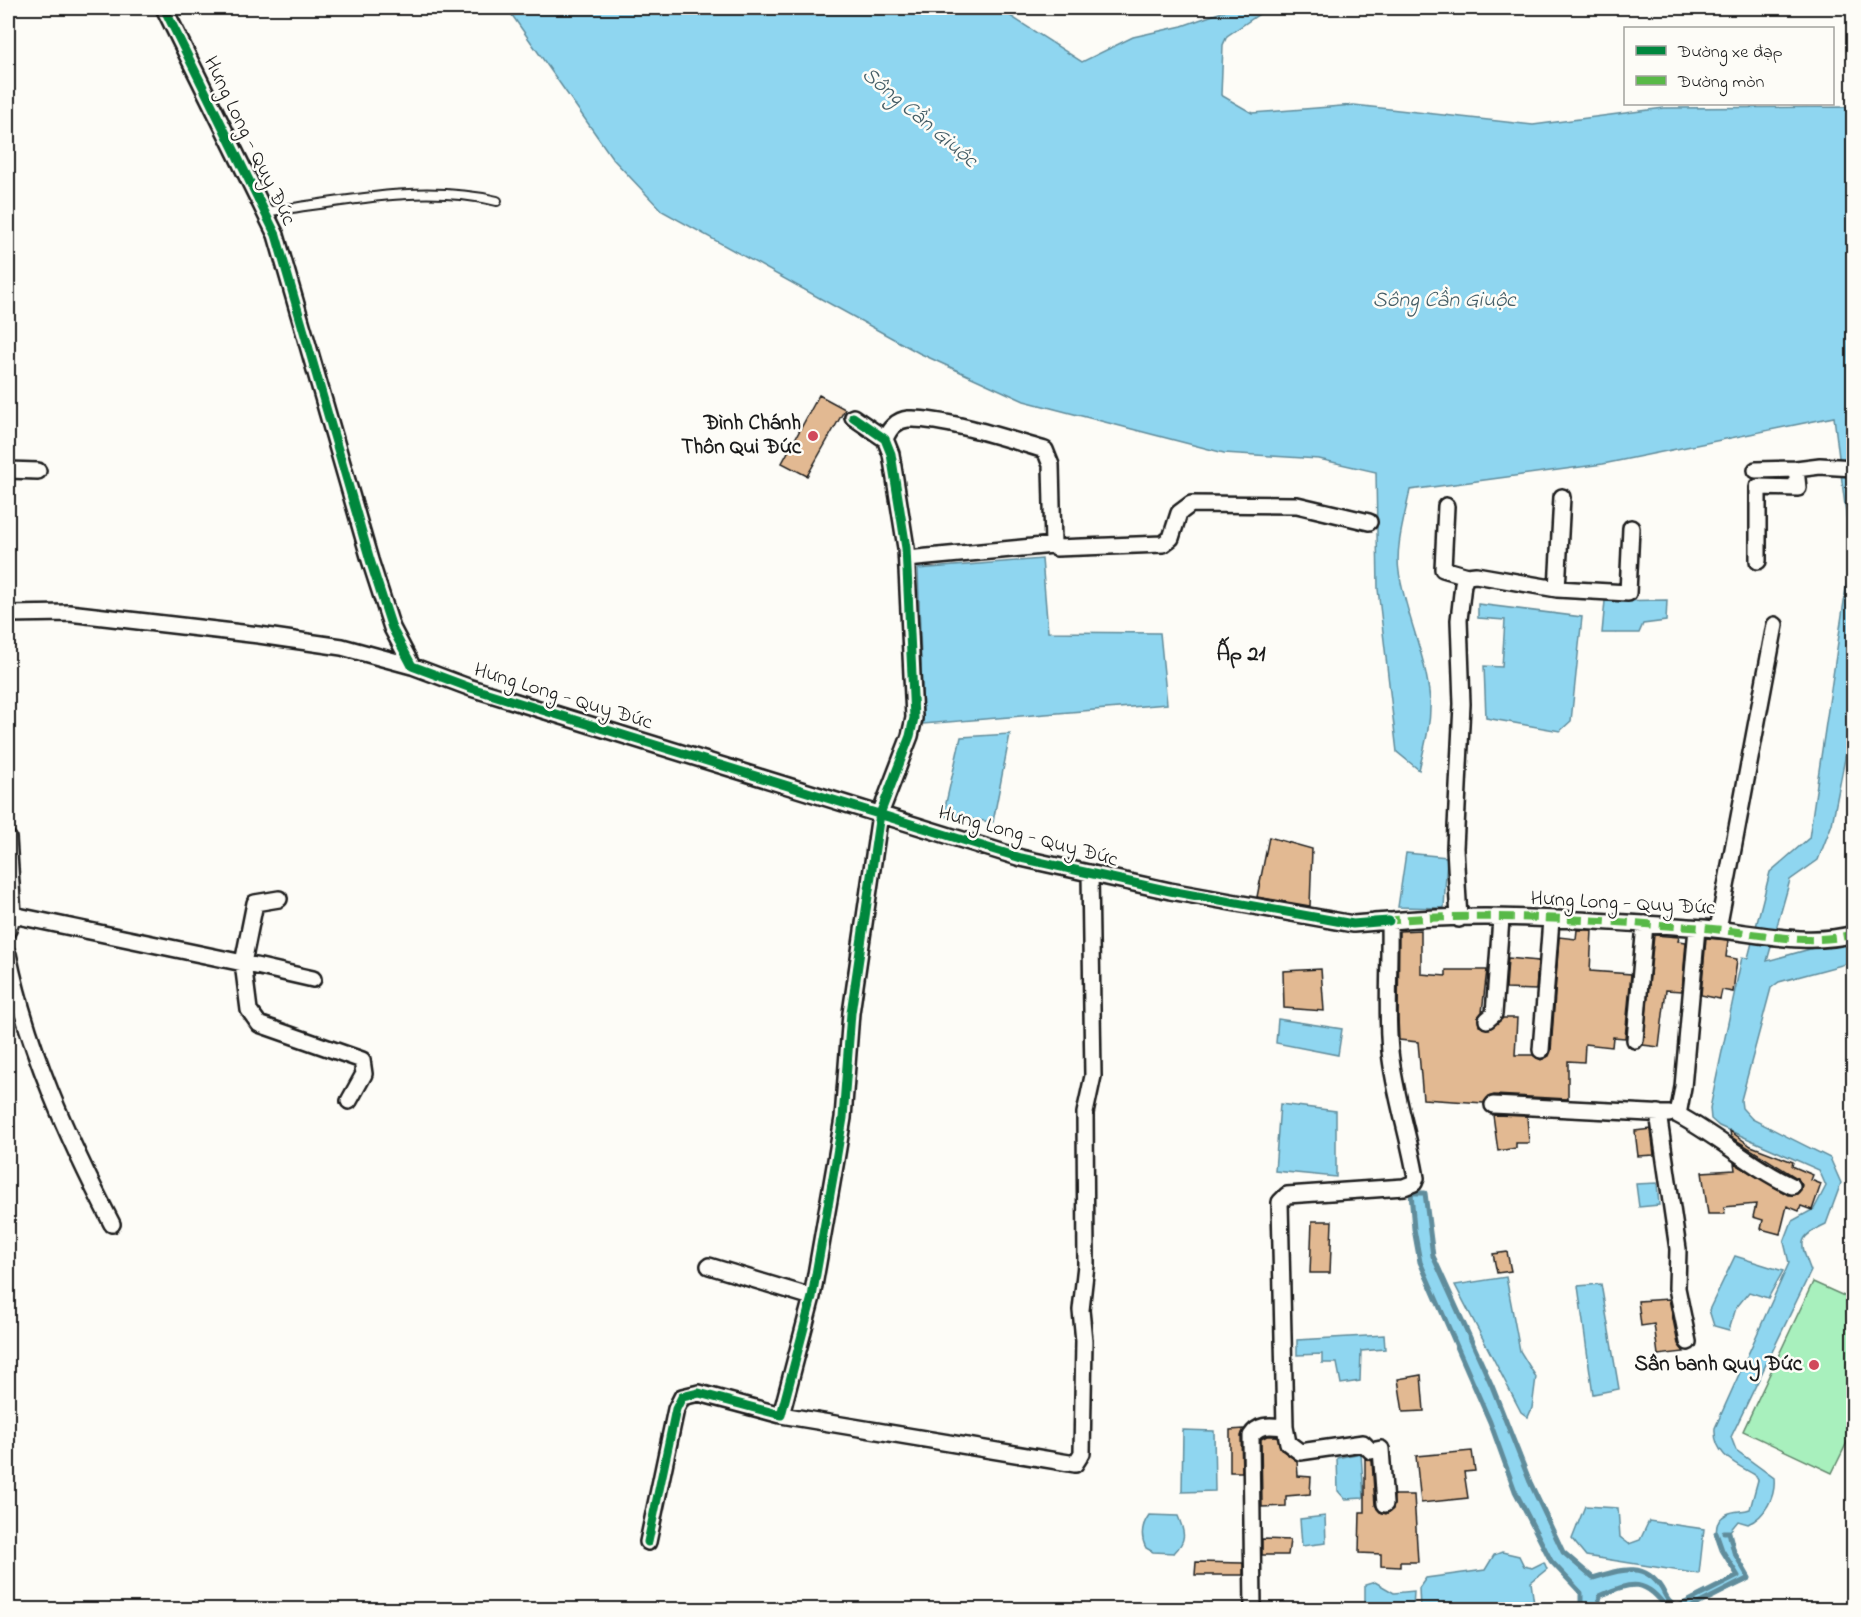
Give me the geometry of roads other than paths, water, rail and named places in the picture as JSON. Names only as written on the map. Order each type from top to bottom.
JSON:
[{"type":"street","name":"Hưng Long - Quy Đức","points":[[164,8],[276,236],[370,560],[393,628],[412,666],[471,688],[1022,858],[1170,891],[1353,924],[1415,918],[1501,919],[1645,924],[1718,929],[1809,940],[1835,939],[1854,934]]},
{"type":"street","points":[[781,1415],[812,1297],[843,1118],[851,1013],[880,814],[910,736],[914,718],[907,559],[891,454],[885,439],[853,417]]},
{"type":"street","points":[[885,439],[889,430],[906,419],[939,422],[1045,450],[1051,465],[1053,545]]},
{"type":"street","points":[[1756,470],[1820,466],[1854,468]]},
{"type":"street","points":[[1758,561],[1758,487],[1798,488],[1796,469]]},
{"type":"street","points":[[8,470],[38,471]]},
{"type":"street","points":[[1557,589],[1562,497]]},
{"type":"street","points":[[907,559],[1053,545],[1056,548],[1163,544],[1171,538],[1179,513],[1191,504],[1297,505],[1369,522]]},
{"type":"street","points":[[1446,506],[1443,569],[1467,576],[1476,575],[1557,589],[1628,593],[1631,528]]},
{"type":"street","points":[[1459,919],[1455,848],[1462,704],[1459,620],[1463,584],[1467,576]]},
{"type":"street","points":[[8,614],[69,613],[259,635],[342,647],[412,666]]},
{"type":"street","points":[[1718,929],[1775,625]]},
{"type":"street","points":[[8,838],[13,915],[8,930]]},
{"type":"street","points":[[648,1542],[676,1408],[682,1397],[699,1393],[781,1415],[1075,1464],[1079,1460],[1082,1453],[1084,1341],[1081,1310],[1086,1265],[1085,1113],[1093,1076],[1090,873]]},
{"type":"street","points":[[279,899],[255,903],[243,963],[249,1010],[259,1024],[362,1060],[364,1074],[350,1101]]},
{"type":"street","points":[[13,915],[313,979]]},
{"type":"street","points":[[1487,1020],[1494,1014],[1501,919]]},
{"type":"street","points":[[1541,1050],[1551,920]]},
{"type":"street","points":[[1381,922],[1390,971],[1388,1015],[1390,1054],[1416,1178],[1414,1183],[1404,1187],[1287,1195],[1280,1202],[1285,1427],[1288,1443],[1292,1449],[1307,1453],[1363,1443],[1371,1451],[1381,1449],[1385,1504]]},
{"type":"street","points":[[1635,1040],[1645,924]]},
{"type":"street","points":[[1678,1115],[1683,1087],[1697,928]]},
{"type":"street","points":[[8,954],[15,987],[70,1141],[112,1224]]},
{"type":"street","points":[[1493,1105],[1678,1115],[1710,1132],[1765,1173],[1792,1186]]},
{"type":"street","points":[[1659,1113],[1678,1249],[1677,1288],[1688,1342]]},
{"type":"street","points":[[709,1266],[812,1297]]},
{"type":"street","points":[[1253,1610],[1251,1436],[1256,1429],[1264,1426],[1285,1427]]},
{"type":"lane","points":[[264,212],[407,192],[469,194],[497,201]]},
{"type":"water","name":"Sông Cần Giuộc","points":[[507,8],[998,8],[1082,62],[1133,37],[1182,26],[1233,8],[1268,8],[1227,36],[1223,45],[1221,95],[1252,113],[1354,105],[1533,125],[1664,108],[1853,107],[1853,718],[1832,824],[1818,860],[1790,880],[1767,961],[1853,937],[1853,962],[1779,982],[1771,988],[1741,1100],[1742,1108],[1752,1119],[1830,1158],[1841,1183],[1826,1224],[1805,1237],[1804,1253],[1811,1271],[1731,1437],[1736,1450],[1774,1478],[1771,1499],[1760,1516],[1748,1524],[1738,1521],[1729,1532],[1734,1552],[1749,1578],[1746,1582],[1686,1610],[1668,1609],[1652,1592],[1638,1585],[1621,1587],[1600,1596],[1597,1609],[1581,1609],[1581,1593],[1551,1561],[1515,1491],[1490,1422],[1420,1262],[1411,1193],[1425,1193],[1433,1256],[1492,1386],[1530,1482],[1563,1552],[1593,1578],[1622,1570],[1647,1574],[1655,1580],[1670,1602],[1677,1607],[1738,1576],[1720,1544],[1717,1527],[1720,1520],[1727,1514],[1750,1509],[1758,1480],[1755,1475],[1727,1458],[1722,1452],[1715,1437],[1715,1428],[1789,1263],[1784,1242],[1792,1221],[1814,1209],[1826,1186],[1819,1170],[1719,1126],[1711,1119],[1710,1108],[1742,957],[1748,958],[1770,872],[1809,838],[1851,554],[1834,417],[1603,464],[1410,490],[1401,531],[1398,562],[1402,588],[1425,669],[1430,702],[1428,728],[1419,770],[1397,752],[1378,589],[1376,472],[1319,459],[1224,453],[1024,401],[919,353],[662,211],[613,159]]},
{"type":"water","points":[[1042,559],[1048,632],[1160,633],[1167,704],[923,724],[918,569]]},
{"type":"water","points":[[1667,600],[1666,621],[1643,624],[1639,633],[1602,633],[1605,601]]},
{"type":"water","points":[[1478,604],[1582,617],[1571,721],[1560,731],[1486,718],[1484,666],[1502,667],[1505,620],[1478,618]]},
{"type":"water","points":[[1010,734],[993,822],[943,816],[961,737]]},
{"type":"water","points":[[1406,853],[1447,857],[1444,908],[1398,907]]},
{"type":"water","points":[[1278,1019],[1342,1029],[1338,1055],[1276,1043]]},
{"type":"water","points":[[1280,1104],[1336,1111],[1336,1177],[1275,1171]]},
{"type":"water","points":[[1657,1183],[1659,1205],[1639,1207],[1636,1184]]},
{"type":"water","points":[[1735,1256],[1783,1271],[1768,1298],[1749,1292],[1736,1308],[1729,1330],[1714,1326],[1709,1310]]},
{"type":"water","points":[[1506,1277],[1520,1351],[1536,1377],[1532,1408],[1528,1417],[1521,1412],[1455,1285]]},
{"type":"water","points":[[1601,1284],[1619,1389],[1593,1394],[1578,1286]]},
{"type":"water","points":[[1384,1335],[1385,1349],[1361,1351],[1360,1381],[1341,1384],[1337,1363],[1322,1363],[1322,1354],[1297,1355],[1297,1340]]},
{"type":"water","points":[[1183,1430],[1214,1431],[1215,1491],[1182,1492]]},
{"type":"water","points":[[1361,1453],[1364,1498],[1345,1499],[1338,1491],[1337,1458]]},
{"type":"water","points":[[1585,1506],[1618,1508],[1620,1537],[1629,1544],[1640,1540],[1649,1521],[1704,1529],[1699,1574],[1586,1556],[1572,1539]]},
{"type":"water","points":[[1149,1515],[1178,1516],[1184,1536],[1174,1553],[1153,1552],[1146,1548],[1142,1531]]},
{"type":"water","points":[[1325,1516],[1326,1543],[1302,1546],[1300,1519]]},
{"type":"water","points":[[1502,1552],[1519,1556],[1524,1566],[1532,1568],[1544,1562],[1547,1569],[1531,1582],[1534,1604],[1532,1609],[1420,1609],[1419,1588],[1426,1578],[1485,1570],[1494,1555]]},
{"type":"water","points":[[1375,1582],[1394,1593],[1414,1591],[1413,1609],[1365,1609],[1365,1585]]},
{"type":"waterway","points":[[1581,1610],[1581,1593],[1551,1561],[1515,1491],[1490,1422],[1420,1262],[1411,1193],[1425,1193],[1433,1256],[1492,1386],[1530,1482],[1563,1552],[1593,1578],[1622,1570],[1647,1574],[1655,1580],[1670,1602],[1677,1607],[1738,1576],[1722,1550],[1716,1533]]},
{"type":"waterway","points":[[1686,1610],[1749,1578],[1734,1552],[1729,1532],[1724,1532]]},
{"type":"waterway","points":[[1597,1610],[1600,1596],[1630,1585],[1638,1585],[1652,1592],[1668,1610]]},
{"type":"place","name":"Đình Chánh Thôn Qui Đức","points":[[813,436]]},
{"type":"place","name":"Sân banh Quy Đức","points":[[1814,1365]]},
{"type":"district","name":"Ấp 21","points":[[1241,655]]}]
